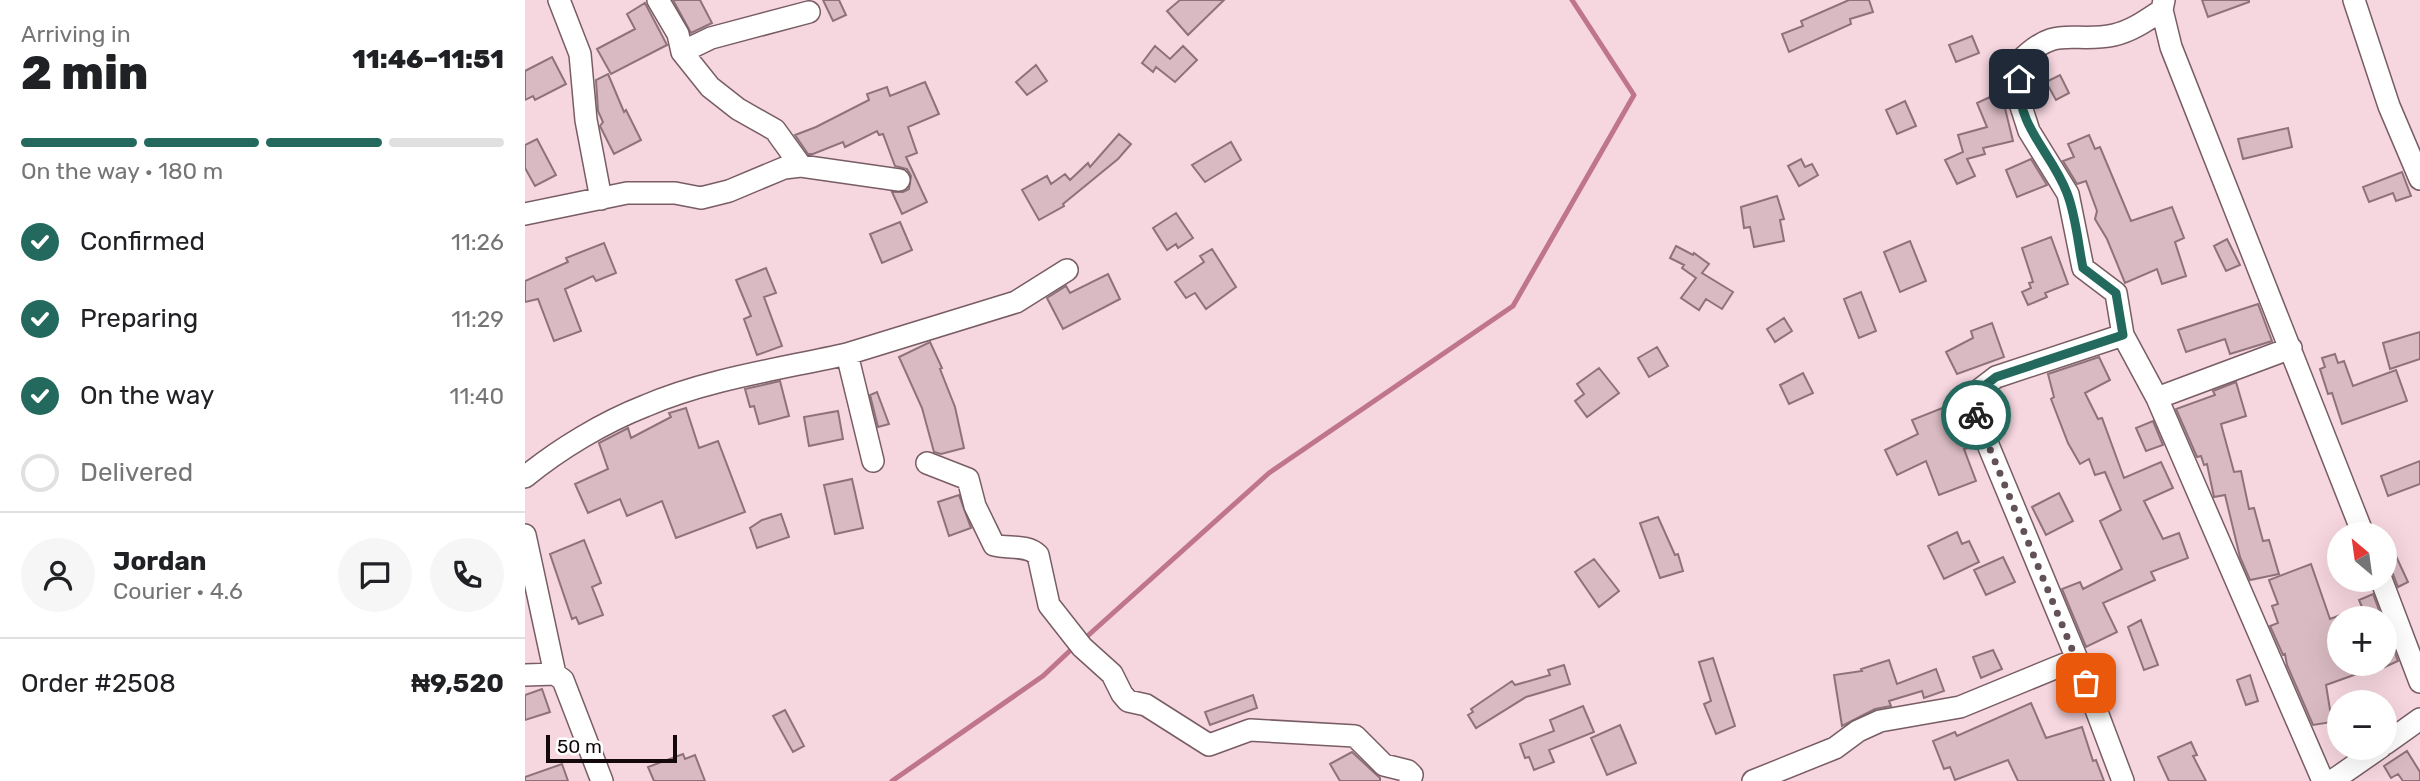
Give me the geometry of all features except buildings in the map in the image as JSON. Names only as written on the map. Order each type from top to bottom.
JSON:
[{"type":"street","points":[[559,0],[580,54],[586,120],[601,199]]},
{"type":"street","points":[[658,0],[678,34],[682,52],[710,87],[739,109],[775,130],[801,166]]},
{"type":"street","points":[[2354,0],[2389,106],[2420,179]]},
{"type":"street","points":[[2358,522],[2171,47],[2163,5],[2132,29],[2112,35],[2059,37],[2037,44],[2019,62],[2018,97],[2029,131],[2068,194],[2083,268],[2116,293],[2123,335],[2157,398],[2333,780],[2362,760]]},
{"type":"street","points":[[682,52],[711,38],[809,12]]},
{"type":"street","points":[[525,214],[627,193],[675,193],[701,198],[729,191],[785,168],[801,166],[899,180]]},
{"type":"street","points":[[525,477],[550,456],[644,406],[710,384],[847,354],[1016,302],[1067,270]]},
{"type":"street","points":[[2123,335],[1996,377],[1979,390],[1974,411],[2077,659],[2123,781]]},
{"type":"street","points":[[2157,398],[2291,348]]},
{"type":"street","points":[[847,354],[873,461]]},
{"type":"street","points":[[927,463],[968,479],[975,506],[994,545],[1025,548],[1038,555],[1049,605],[1079,643],[1112,674],[1128,701],[1146,705],[1209,745],[1250,730],[1356,736],[1384,765],[1408,771],[1412,775],[1410,781]]},
{"type":"street","points":[[525,535],[555,674]]},
{"type":"street","points":[[2386,592],[2420,682]]},
{"type":"street","points":[[1753,781],[1835,748],[1858,731],[1880,721],[1961,707],[2077,659]]},
{"type":"street","points":[[525,676],[555,674],[563,680],[602,781]]},
{"type":"street","points":[[2397,735],[2420,719]]},
{"type":"waterway","points":[[1083,640],[1269,473],[1513,306],[1634,95],[1572,0]]},
{"type":"waterway","points":[[892,781],[1043,676],[1075,646]]},
{"type":"way so far","points":[[1976,415],[2086,683]]},
{"type":"route","points":[[1976,415],[1974,411],[1979,390],[1996,377],[2123,335],[2116,293],[2083,268],[2068,194],[2029,131],[2018,97],[2019,79]]}]
